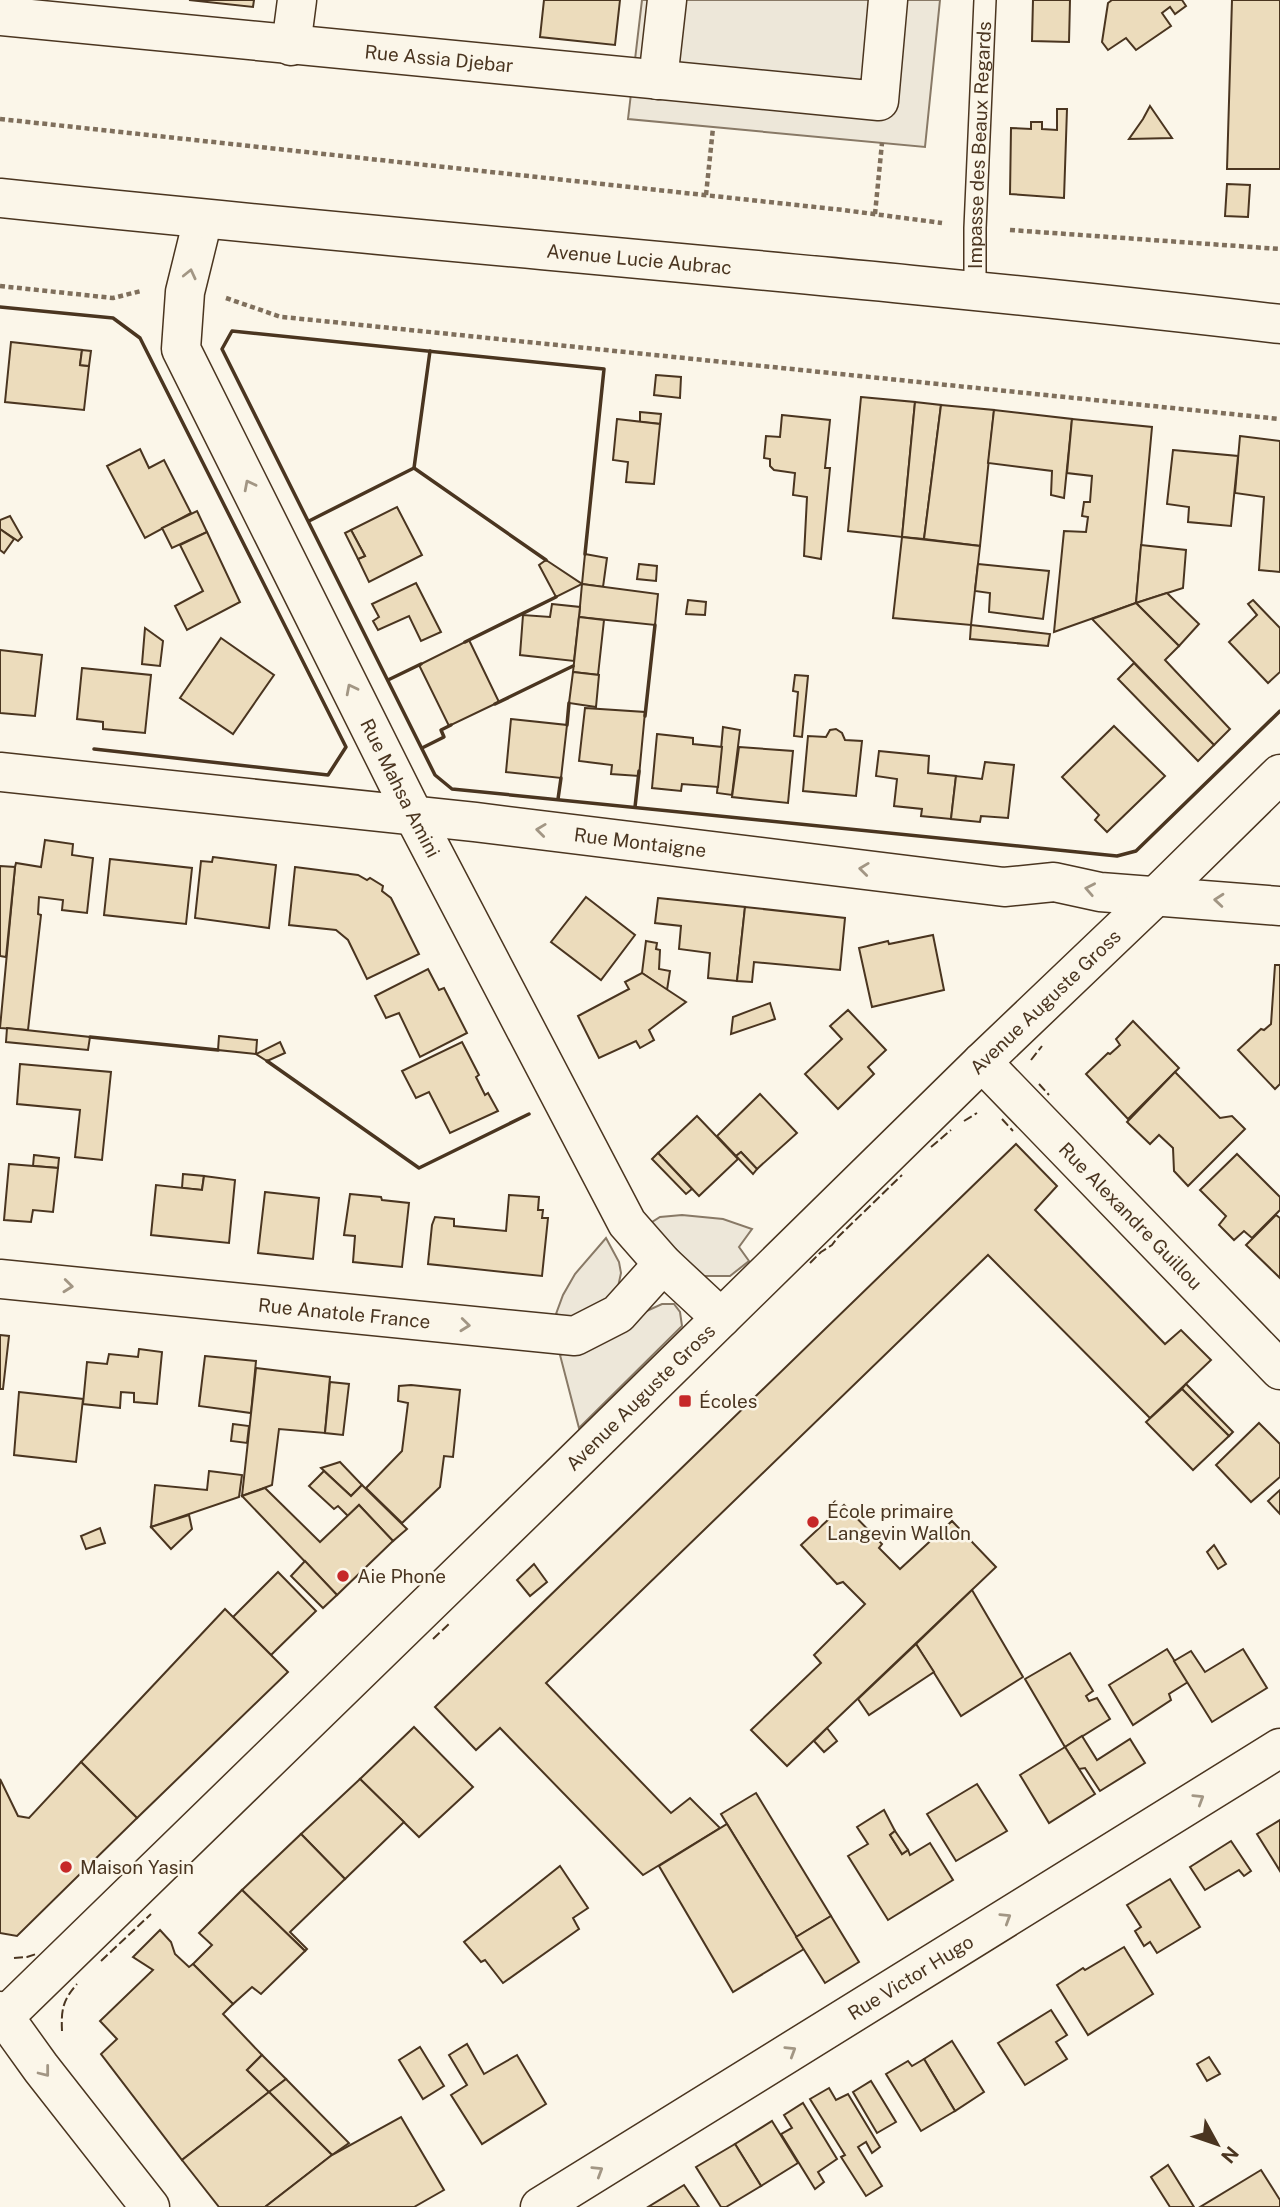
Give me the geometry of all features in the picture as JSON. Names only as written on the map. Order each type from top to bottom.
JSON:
[{"type":"street","points":[[291,46],[297,0]]},
{"type":"street","points":[[658,80],[667,0]]},
{"type":"street","points":[[879,101],[888,0]]},
{"type":"street","name":"Rue Assia Djebar","points":[[0,16],[879,101]]},
{"type":"street","name":"Avenue Lucie Aubrac","points":[[0,198],[1280,324]]},
{"type":"street","name":"Rue Mahsa Amini","points":[[202,219],[185,292],[181,349],[414,816],[627,1223],[663,1264],[721,1318]]},
{"type":"street","name":"Rue Montaigne","points":[[0,772],[414,816],[1004,887],[1054,882],[1100,892],[1280,906]]},
{"type":"street","name":"Avenue Auguste Gross","points":[[1,2017],[1280,774]]},
{"type":"street","name":"Rue Alexandre Guillou","points":[[982,1062],[1280,1370]]},
{"type":"street","name":"Rue Anatole France","points":[[0,1279],[575,1336],[618,1314],[663,1264]]},
{"type":"street","name":"Rue Victor Hugo","points":[[540,2207],[1280,1748]]},
{"type":"street","points":[[1,2017],[150,2207]]},
{"type":"lane","name":"Impasse des Beaux Regards","points":[[975,292],[975,228],[985,0]]},
{"type":"path","points":[[706,195],[718,85]]},
{"type":"path","points":[[874,214],[883,129],[879,101]]},
{"type":"path","points":[[0,119],[706,195],[975,228],[1280,249]]},
{"type":"path","points":[[0,286],[113,298],[149,290]]},
{"type":"path","points":[[222,297],[281,317],[1280,419]]},
{"type":"shaded area","points":[[642,0],[940,0],[925,147],[628,119]]},
{"type":"shaded area","points":[[682,1215],[723,1219],[752,1229],[739,1247],[749,1261],[730,1276],[703,1276],[649,1224],[660,1217]]},
{"type":"shaded area","points":[[606,1238],[619,1262],[621,1273],[612,1298],[589,1313],[565,1318],[556,1314],[575,1274]]},
{"type":"shaded area","points":[[662,1304],[674,1304],[680,1312],[682,1326],[579,1428],[560,1355],[596,1342],[640,1314]]},
{"type":"building","points":[[189,0],[254,0],[253,7]]},
{"type":"building","points":[[544,0],[620,0],[615,45],[540,37]]},
{"type":"building","points":[[1033,0],[1070,0],[1069,42],[1032,41]]},
{"type":"building","points":[[1112,0],[1182,0],[1186,6],[1175,14],[1170,7],[1162,13],[1171,26],[1136,50],[1126,38],[1108,50],[1102,42],[1108,3]]},
{"type":"building","points":[[1232,0],[1280,0],[1280,169],[1227,169]]},
{"type":"building","points":[[1150,106],[1172,138],[1129,139],[1143,119]]},
{"type":"building","points":[[1057,109],[1067,109],[1064,198],[1010,194],[1011,128],[1031,129],[1031,122],[1042,122],[1042,129],[1057,130]]},
{"type":"building","points":[[1227,184],[1250,185],[1248,217],[1225,216]]},
{"type":"building","points":[[11,342],[82,350],[80,365],[89,366],[84,410],[5,402]]},
{"type":"building","points":[[82,350],[91,351],[89,366],[80,365]]},
{"type":"building","points":[[656,375],[681,377],[680,398],[654,395]]},
{"type":"building","points":[[861,397],[915,402],[902,537],[848,531]]},
{"type":"building","points":[[915,402],[941,405],[924,539],[902,537]]},
{"type":"building","points":[[941,405],[994,410],[980,546],[924,539]]},
{"type":"building","points":[[994,410],[1072,419],[1064,498],[1051,495],[1052,471],[988,463]]},
{"type":"building","points":[[640,412],[661,414],[660,424],[640,422]]},
{"type":"building","points":[[782,415],[830,420],[825,468],[830,468],[821,559],[804,556],[807,497],[793,495],[795,473],[774,470],[770,466],[770,459],[764,458],[766,436],[780,437]]},
{"type":"building","points":[[617,419],[660,424],[654,484],[626,482],[628,462],[613,460]]},
{"type":"building","points":[[1072,419],[1152,427],[1136,603],[1054,632],[1064,531],[1086,532],[1088,517],[1082,516],[1084,502],[1090,502],[1092,476],[1067,473]]},
{"type":"building","points":[[1240,436],[1280,441],[1280,572],[1259,570],[1264,497],[1235,493]]},
{"type":"building","points":[[140,449],[149,468],[164,460],[191,513],[145,538],[107,466]]},
{"type":"building","points":[[1173,450],[1238,456],[1231,526],[1188,522],[1189,507],[1167,504]]},
{"type":"building","points":[[397,507],[422,555],[369,582],[358,559],[365,556],[351,530]]},
{"type":"building","points":[[197,511],[207,532],[172,548],[162,528]]},
{"type":"building","points":[[10,516],[22,537],[18,541],[0,529],[0,520]]},
{"type":"building","points":[[0,529],[14,539],[4,553],[0,550]]},
{"type":"building","points":[[351,530],[365,556],[358,559],[345,533]]},
{"type":"building","points":[[207,532],[240,602],[187,630],[175,606],[203,591],[180,545]]},
{"type":"building","points":[[902,537],[980,546],[971,625],[893,618]]},
{"type":"building","points":[[1141,545],[1186,550],[1183,588],[1136,603]]},
{"type":"building","points":[[585,554],[607,558],[603,587],[582,584]]},
{"type":"building","points":[[546,560],[582,584],[556,597],[539,565]]},
{"type":"building","points":[[639,564],[657,566],[656,581],[637,579]]},
{"type":"building","points":[[978,564],[1049,571],[1043,619],[989,612],[990,593],[975,591]]},
{"type":"building","points":[[416,583],[441,632],[421,641],[409,616],[378,630],[373,621],[379,617],[372,604]]},
{"type":"building","points":[[582,584],[658,594],[655,625],[579,617]]},
{"type":"building","points":[[1167,593],[1199,624],[1179,646],[1136,603]]},
{"type":"building","points":[[688,600],[706,602],[705,615],[686,614]]},
{"type":"building","points":[[1253,600],[1280,628],[1280,672],[1268,683],[1229,642],[1257,615],[1248,604]]},
{"type":"building","points":[[1136,603],[1179,646],[1165,660],[1230,729],[1214,745],[1092,619]]},
{"type":"building","points":[[552,604],[580,607],[574,661],[520,655],[523,615],[550,617]]},
{"type":"building","points":[[579,617],[604,620],[598,675],[573,672]]},
{"type":"building","points":[[971,625],[1050,634],[1048,646],[970,639]]},
{"type":"building","points":[[145,628],[163,641],[160,666],[142,664]]},
{"type":"building","points":[[221,638],[274,675],[233,734],[180,698]]},
{"type":"building","points":[[469,640],[499,702],[449,726],[419,665]]},
{"type":"building","points":[[0,650],[42,655],[35,716],[0,713]]},
{"type":"building","points":[[1134,663],[1214,745],[1198,761],[1118,679]]},
{"type":"building","points":[[82,668],[151,675],[145,733],[103,729],[103,722],[77,719]]},
{"type":"building","points":[[573,672],[599,675],[596,707],[569,703]]},
{"type":"building","points":[[795,675],[808,676],[802,737],[794,736],[798,692],[793,691]]},
{"type":"building","points":[[585,708],[645,712],[639,776],[611,774],[612,765],[579,761]]},
{"type":"building","points":[[511,719],[567,725],[561,778],[506,772]]},
{"type":"building","points":[[1114,726],[1165,776],[1107,832],[1095,820],[1099,815],[1062,777]]},
{"type":"building","points":[[723,727],[740,730],[732,795],[717,793]]},
{"type":"building","points":[[836,729],[842,733],[845,740],[862,741],[856,796],[803,791],[808,736],[826,737],[830,730]]},
{"type":"building","points":[[657,734],[693,738],[693,744],[722,747],[718,787],[682,784],[681,791],[652,788]]},
{"type":"building","points":[[739,747],[793,751],[788,803],[732,797]]},
{"type":"building","points":[[879,751],[929,756],[928,773],[956,776],[951,819],[921,816],[922,809],[894,806],[897,779],[876,776]]},
{"type":"building","points":[[985,762],[1014,765],[1008,818],[981,816],[980,822],[951,819],[956,776],[982,779]]},
{"type":"building","points":[[45,840],[73,844],[72,855],[93,858],[87,913],[62,910],[63,900],[39,897],[38,914],[41,915],[28,1030],[0,1028],[15,867],[16,863],[41,867]]},
{"type":"building","points":[[213,857],[276,865],[269,928],[195,918],[201,861],[212,862]]},
{"type":"building","points":[[110,859],[192,868],[186,924],[104,915]]},
{"type":"building","points":[[0,866],[15,867],[6,957],[0,956]]},
{"type":"building","points":[[295,867],[358,875],[383,886],[382,891],[391,898],[419,954],[367,979],[348,940],[336,930],[289,925]]},
{"type":"building","points":[[586,897],[635,935],[601,980],[551,942]]},
{"type":"building","points":[[658,898],[745,907],[737,981],[708,978],[710,953],[679,949],[681,926],[655,923]]},
{"type":"building","points":[[745,907],[845,918],[840,970],[754,962],[752,982],[737,981]]},
{"type":"building","points":[[933,935],[944,990],[872,1007],[859,948]]},
{"type":"building","points":[[646,941],[657,943],[656,949],[660,950],[659,969],[670,971],[667,990],[642,973]]},
{"type":"building","points":[[1275,965],[1280,965],[1280,1084],[1275,1089],[1238,1050],[1261,1029],[1264,1030],[1271,1024]]},
{"type":"building","points":[[428,969],[439,990],[444,988],[467,1033],[420,1057],[399,1013],[386,1018],[375,996]]},
{"type":"building","points":[[642,973],[686,1002],[649,1030],[654,1040],[640,1048],[636,1041],[599,1058],[578,1016],[629,989],[625,982]]},
{"type":"building","points":[[770,1003],[775,1019],[731,1034],[733,1017]]},
{"type":"building","points":[[848,1010],[886,1050],[868,1067],[874,1074],[838,1109],[805,1074],[842,1039],[830,1026]]},
{"type":"building","points":[[1133,1021],[1179,1068],[1128,1119],[1086,1074],[1120,1045],[1116,1039]]},
{"type":"building","points":[[7,1028],[90,1037],[88,1050],[6,1042]]},
{"type":"building","points":[[219,1036],[257,1040],[256,1054],[218,1050]]},
{"type":"building","points":[[280,1042],[285,1053],[267,1061],[256,1054]]},
{"type":"building","points":[[462,1042],[479,1075],[476,1077],[485,1095],[488,1093],[498,1111],[450,1133],[429,1092],[416,1098],[402,1071]]},
{"type":"building","points":[[20,1064],[111,1072],[102,1160],[75,1157],[80,1110],[17,1104]]},
{"type":"building","points":[[1175,1072],[1220,1118],[1232,1116],[1245,1129],[1188,1186],[1174,1171],[1173,1148],[1159,1135],[1150,1144],[1127,1122]]},
{"type":"building","points":[[760,1094],[797,1133],[757,1169],[741,1152],[736,1156],[717,1136]]},
{"type":"building","points":[[697,1116],[738,1159],[699,1196],[658,1153]]},
{"type":"building","points":[[1016,1144],[1057,1186],[1035,1210],[1165,1344],[1181,1330],[1211,1360],[1150,1418],[988,1255],[546,1683],[671,1813],[690,1798],[720,1828],[643,1875],[500,1728],[476,1750],[435,1707]]},
{"type":"building","points":[[741,1152],[757,1169],[753,1174],[736,1156]]},
{"type":"building","points":[[658,1153],[692,1189],[686,1194],[652,1159]]},
{"type":"building","points":[[1237,1154],[1280,1197],[1280,1210],[1252,1238],[1244,1231],[1234,1240],[1219,1225],[1226,1216],[1200,1190]]},
{"type":"building","points":[[34,1155],[59,1158],[58,1168],[33,1166]]},
{"type":"building","points":[[9,1164],[58,1168],[53,1212],[33,1210],[31,1222],[4,1220]]},
{"type":"building","points":[[183,1174],[204,1176],[202,1190],[182,1188]]},
{"type":"building","points":[[204,1176],[235,1180],[229,1243],[151,1235],[156,1185],[202,1190]]},
{"type":"building","points":[[265,1192],[319,1198],[313,1259],[258,1253]]},
{"type":"building","points":[[350,1194],[409,1203],[402,1267],[353,1262],[355,1236],[344,1235]]},
{"type":"building","points":[[509,1195],[539,1197],[538,1210],[543,1210],[542,1218],[548,1218],[542,1276],[428,1264],[435,1217],[454,1219],[454,1226],[506,1231]]},
{"type":"building","points":[[1276,1215],[1280,1218],[1280,1278],[1246,1245]]},
{"type":"building","points":[[0,1335],[9,1336],[3,1389],[0,1389]]},
{"type":"building","points":[[139,1349],[162,1352],[157,1404],[134,1402],[134,1393],[121,1392],[120,1408],[83,1404],[87,1362],[107,1364],[109,1354],[138,1357]]},
{"type":"building","points":[[205,1356],[256,1361],[251,1413],[199,1406]]},
{"type":"building","points":[[256,1368],[330,1377],[325,1433],[279,1429],[272,1485],[242,1496]]},
{"type":"building","points":[[330,1382],[349,1384],[343,1435],[325,1433]]},
{"type":"building","points":[[1186,1384],[1233,1432],[1229,1436],[1182,1389]]},
{"type":"building","points":[[399,1386],[460,1390],[453,1457],[444,1456],[440,1487],[402,1523],[366,1488],[402,1451],[408,1403],[398,1401]]},
{"type":"building","points":[[1182,1389],[1229,1436],[1193,1470],[1146,1422]]},
{"type":"building","points":[[19,1392],[83,1399],[76,1462],[14,1455]]},
{"type":"building","points":[[1259,1423],[1280,1444],[1280,1477],[1251,1502],[1216,1465]]},
{"type":"building","points":[[233,1424],[249,1426],[247,1443],[231,1441]]},
{"type":"building","points":[[340,1462],[362,1485],[351,1496],[321,1468]]},
{"type":"building","points":[[209,1471],[242,1475],[239,1497],[151,1527],[155,1485],[207,1490]]},
{"type":"building","points":[[324,1471],[351,1496],[362,1485],[407,1529],[393,1541],[359,1505],[348,1516],[338,1506],[334,1509],[309,1486]]},
{"type":"building","points":[[265,1488],[320,1542],[359,1505],[393,1541],[337,1595],[242,1496]]},
{"type":"building","points":[[1280,1490],[1280,1514],[1268,1501]]},
{"type":"building","points":[[844,1505],[882,1544],[879,1548],[900,1569],[952,1521],[996,1567],[787,1766],[751,1730],[821,1663],[814,1655],[865,1604],[843,1582],[837,1584],[801,1545]]},
{"type":"building","points":[[189,1515],[192,1529],[171,1549],[151,1527]]},
{"type":"building","points":[[100,1528],[105,1543],[86,1549],[81,1536]]},
{"type":"building","points":[[1214,1545],[1226,1564],[1218,1569],[1207,1552]]},
{"type":"building","points":[[305,1561],[337,1595],[323,1608],[291,1576]]},
{"type":"building","points":[[534,1564],[547,1582],[530,1596],[517,1580]]},
{"type":"building","points":[[278,1572],[316,1611],[271,1655],[233,1617]]},
{"type":"building","points":[[972,1590],[1023,1677],[961,1716],[916,1644]]},
{"type":"building","points":[[225,1609],[288,1672],[137,1818],[81,1762]]},
{"type":"building","points":[[916,1644],[934,1672],[869,1715],[858,1699]]},
{"type":"building","points":[[1167,1649],[1188,1682],[1169,1694],[1171,1700],[1133,1725],[1109,1685]]},
{"type":"building","points":[[1243,1649],[1267,1688],[1212,1722],[1174,1661],[1191,1651],[1205,1672]]},
{"type":"building","points":[[1070,1653],[1093,1691],[1086,1696],[1089,1701],[1097,1698],[1110,1719],[1065,1747],[1025,1679]]},
{"type":"building","points":[[414,1727],[473,1787],[419,1837],[360,1779]]},
{"type":"building","points":[[827,1728],[837,1741],[824,1752],[814,1741]]},
{"type":"building","points":[[1082,1736],[1097,1760],[1130,1739],[1145,1763],[1100,1791],[1085,1768],[1079,1769],[1065,1747]]},
{"type":"building","points":[[1065,1747],[1095,1794],[1049,1823],[1020,1775]]},
{"type":"building","points":[[81,1762],[137,1818],[17,1936],[0,1933],[0,1779],[18,1816],[29,1818]]},
{"type":"building","points":[[360,1779],[404,1822],[345,1879],[301,1834]]},
{"type":"building","points":[[977,1784],[1007,1831],[956,1861],[927,1814]]},
{"type":"building","points":[[756,1793],[831,1916],[796,1937],[721,1814]]},
{"type":"building","points":[[884,1810],[895,1831],[890,1835],[902,1854],[908,1850],[910,1855],[930,1843],[953,1880],[888,1920],[848,1856],[868,1844],[857,1827]]},
{"type":"building","points":[[1280,1820],[1280,1871],[1257,1834]]},
{"type":"building","points":[[727,1824],[804,1949],[733,1992],[659,1866]]},
{"type":"building","points":[[895,1831],[908,1850],[902,1854],[890,1835]]},
{"type":"building","points":[[301,1834],[345,1879],[290,1932],[307,1949],[305,1951],[242,1890]]},
{"type":"building","points":[[1231,1841],[1251,1871],[1244,1876],[1239,1870],[1205,1890],[1190,1867]]},
{"type":"building","points":[[560,1866],[588,1908],[573,1918],[579,1929],[503,1983],[485,1960],[481,1962],[464,1942]]},
{"type":"building","points":[[1170,1879],[1200,1927],[1157,1953],[1150,1942],[1144,1946],[1135,1931],[1141,1927],[1127,1905]]},
{"type":"building","points":[[242,1890],[305,1951],[261,1994],[252,1987],[233,2004],[193,1964],[212,1945],[199,1933]]},
{"type":"building","points":[[831,1916],[859,1962],[825,1983],[796,1937]]},
{"type":"building","points":[[160,1930],[171,1942],[175,1954],[189,1967],[193,1964],[233,2004],[223,2014],[262,2055],[247,2070],[269,2092],[182,2160],[101,2054],[117,2039],[100,2021],[153,1970],[133,1957]]},
{"type":"building","points":[[1124,1947],[1153,1994],[1088,2035],[1057,1985]]},
{"type":"building","points":[[1051,2010],[1067,2035],[1056,2042],[1067,2059],[1025,2085],[998,2043]]},
{"type":"building","points":[[952,2041],[984,2092],[955,2111],[924,2059]]},
{"type":"building","points":[[467,2044],[484,2074],[517,2055],[546,2104],[482,2144],[451,2095],[467,2085],[449,2055]]},
{"type":"building","points":[[420,2047],[444,2086],[423,2099],[399,2060]]},
{"type":"building","points":[[262,2055],[286,2079],[269,2092],[247,2070]]},
{"type":"building","points":[[1209,2057],[1220,2074],[1207,2081],[1197,2064]]},
{"type":"building","points":[[924,2059],[955,2111],[921,2131],[886,2074],[908,2061],[912,2066]]},
{"type":"building","points":[[286,2079],[349,2143],[332,2155],[269,2092]]},
{"type":"building","points":[[871,2081],[896,2122],[877,2133],[853,2092]]},
{"type":"building","points":[[829,2088],[836,2100],[848,2094],[880,2147],[872,2153],[866,2142],[858,2147],[882,2186],[866,2196],[841,2157],[845,2155],[810,2099]]},
{"type":"building","points":[[269,2092],[332,2155],[265,2207],[219,2207],[182,2160]]},
{"type":"building","points":[[803,2103],[837,2159],[818,2172],[824,2182],[815,2189],[781,2134],[792,2128],[784,2115]]},
{"type":"building","points":[[401,2117],[444,2190],[414,2207],[265,2207],[332,2155]]},
{"type":"building","points":[[772,2121],[798,2163],[761,2186],[735,2144]]},
{"type":"building","points":[[735,2144],[761,2186],[726,2207],[721,2207],[696,2167]]},
{"type":"building","points":[[1168,2165],[1194,2207],[1170,2207],[1151,2177]]},
{"type":"building","points":[[1261,2170],[1280,2200],[1280,2207],[1200,2207]]},
{"type":"building","points":[[684,2185],[699,2207],[648,2207]]},
{"type":"fence","points":[[1031,1060],[1042,1046]]},
{"type":"fence","points":[[1039,1084],[1049,1095]]},
{"type":"fence","points":[[964,1121],[977,1113]]},
{"type":"fence","points":[[1002,1119],[1013,1131]]},
{"type":"fence","points":[[931,1147],[951,1130]]},
{"type":"fence","points":[[810,1263],[832,1245],[902,1175]]},
{"type":"fence","points":[[433,1639],[450,1623]]},
{"type":"fence","points":[[101,1961],[151,1914]]},
{"type":"fence","points":[[14,1958],[36,1954]]},
{"type":"fence","points":[[62,2031],[64,2005],[77,1984]]},
{"type":"wall","points":[[0,307],[113,318],[140,338],[346,747],[328,775],[94,749]]},
{"type":"wall","points":[[585,554],[604,369],[232,331],[222,349],[435,775],[452,789],[1117,856],[1136,851],[1280,711]]},
{"type":"wall","points":[[430,351],[414,468],[546,560]]},
{"type":"wall","points":[[309,521],[414,468]]},
{"type":"wall","points":[[465,642],[556,597]]},
{"type":"wall","points":[[645,716],[655,625]]},
{"type":"wall","points":[[388,680],[421,664]]},
{"type":"wall","points":[[495,704],[573,666]]},
{"type":"wall","points":[[567,725],[569,703]]},
{"type":"wall","points":[[422,748],[444,737],[441,730],[451,725]]},
{"type":"wall","points":[[635,807],[639,771]]},
{"type":"wall","points":[[558,799],[561,778]]},
{"type":"wall","points":[[90,1037],[218,1050]]},
{"type":"wall","points":[[267,1061],[419,1168],[529,1114]]},
{"type":"place","name":"Écoles","points":[[685,1401]]},
{"type":"place","name":"École primaire Langevin Wallon","points":[[813,1522]]},
{"type":"place","name":"Aie Phone","points":[[343,1576]]},
{"type":"place","name":"Maison Yasin","points":[[66,1867]]}]
